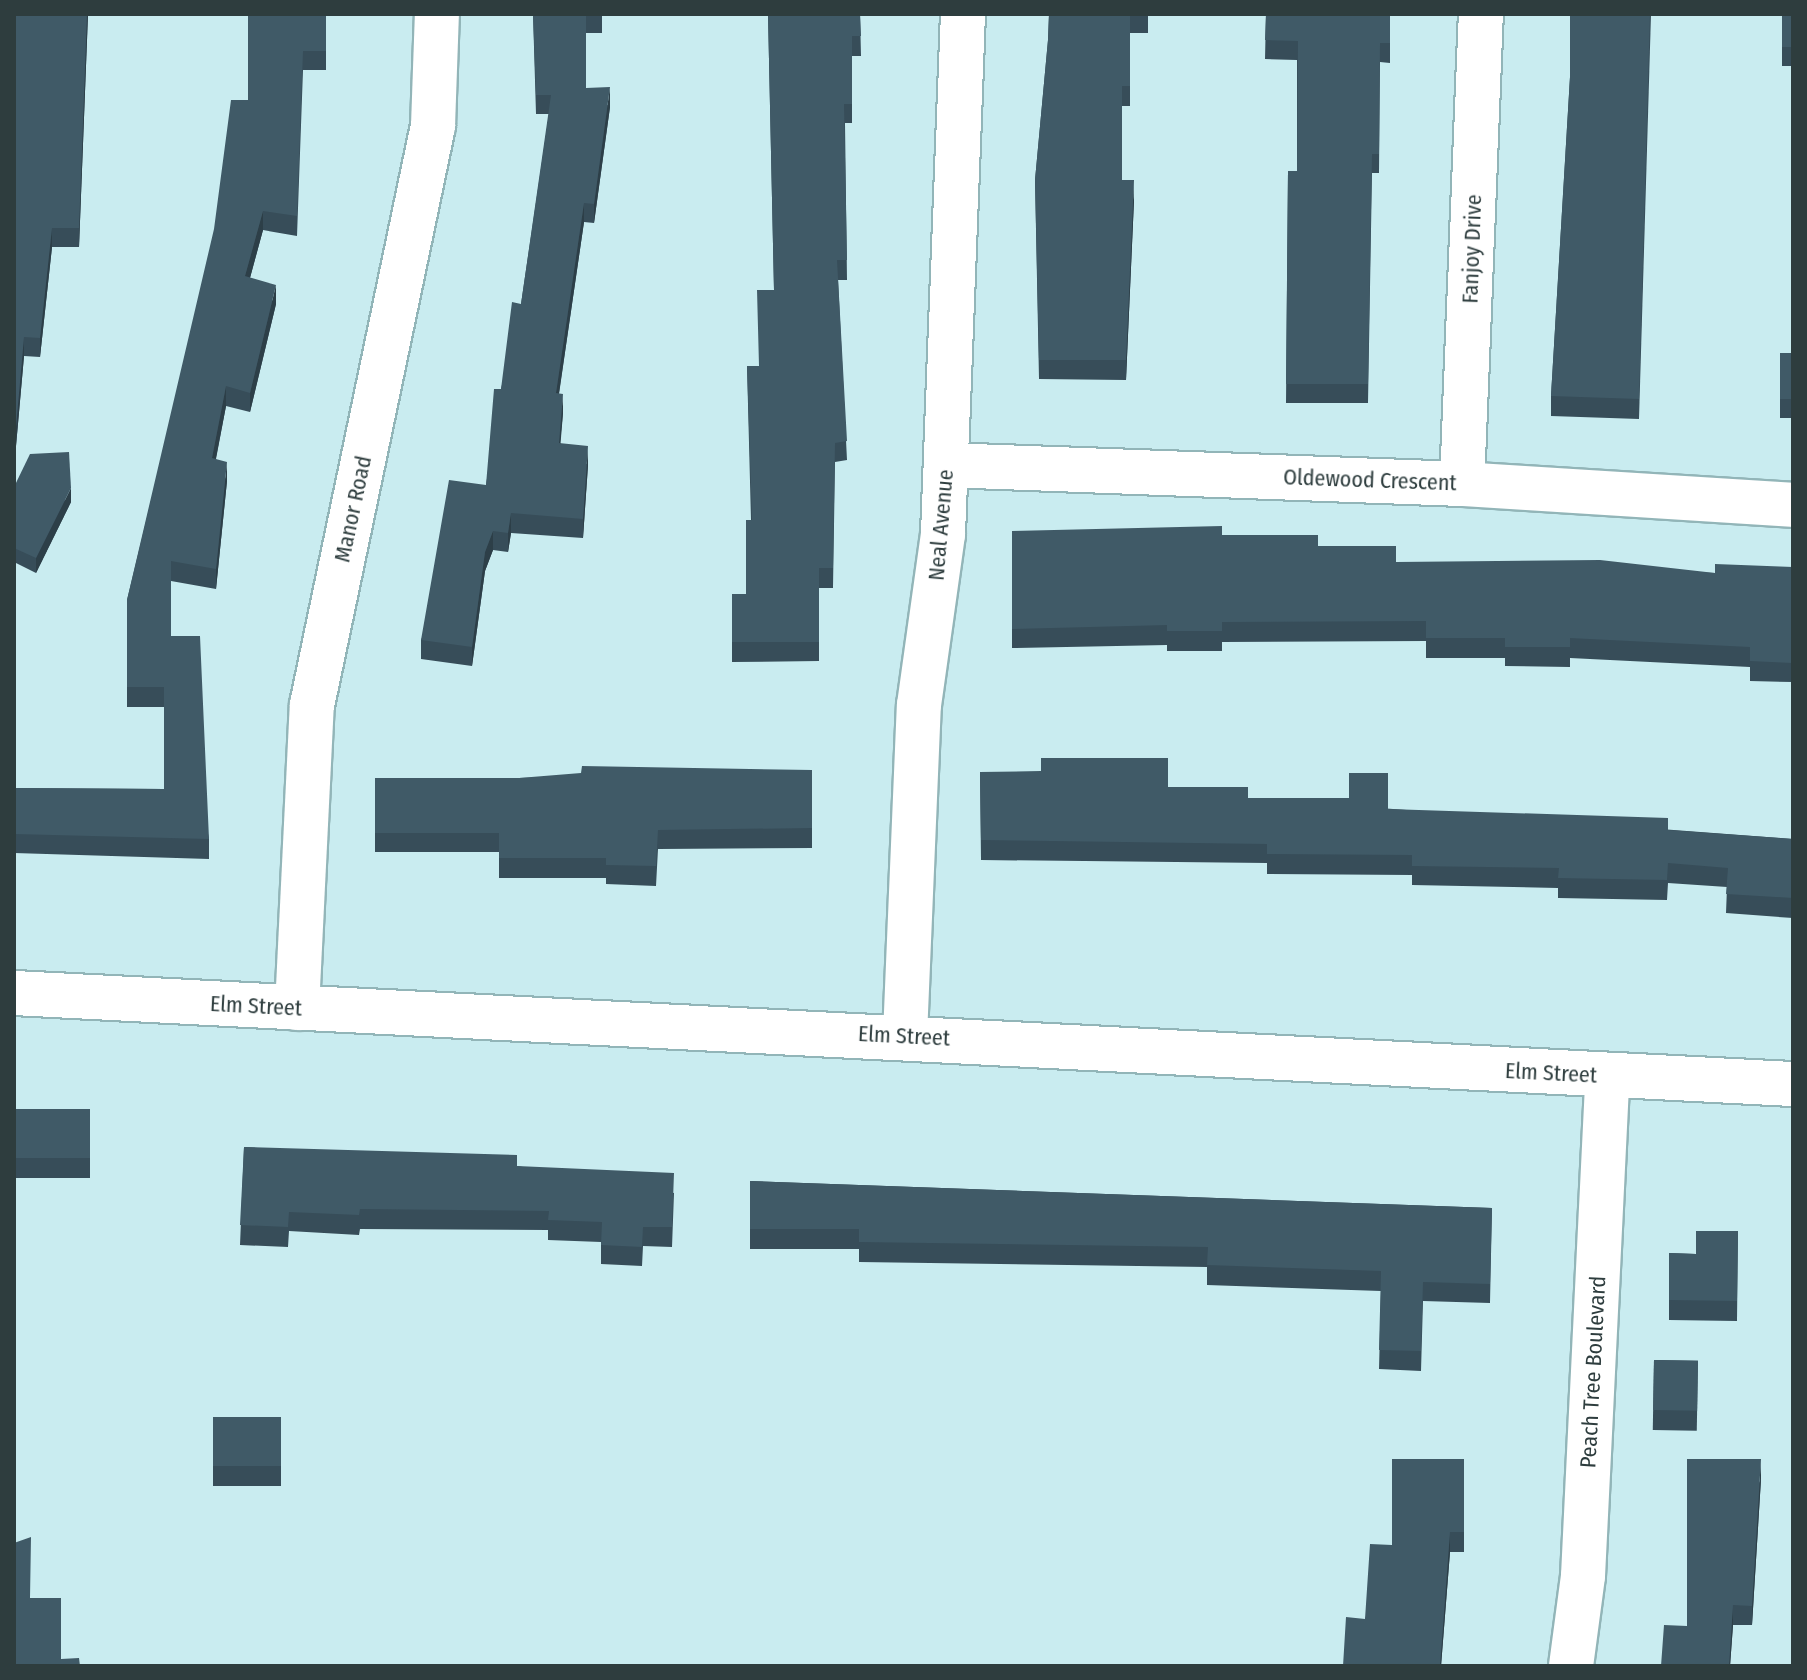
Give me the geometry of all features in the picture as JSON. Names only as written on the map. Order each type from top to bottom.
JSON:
[{"type":"street","name":"Manor Road","points":[[297,1008],[312,705],[433,126],[437,14]]},
{"type":"street","name":"Neal Avenue","points":[[905,1036],[919,705],[946,465],[963,14]]},
{"type":"street","name":"Fanjoy Drive","points":[[1462,484],[1481,14]]},
{"type":"street","name":"Oldewood Crescent","points":[[946,465],[1462,484],[1793,505]]},
{"type":"street","name":"Elm Street","points":[[14,993],[905,1036],[1607,1077],[1793,1084]]},
{"type":"street","name":"Peach Tree Boulevard","points":[[1571,1666],[1583,1576],[1607,1077]]},
{"type":"building","points":[[14,14],[87,14],[79,228],[52,228],[40,338],[24,337],[16,427],[14,426]]},
{"type":"building","points":[[248,14],[326,14],[326,51],[303,51],[297,216],[263,211],[245,276],[276,285],[250,393],[226,386],[212,458],[227,462],[216,569],[171,561],[171,636],[200,636],[209,839],[14,834],[14,788],[164,789],[164,687],[127,687],[127,600],[214,229],[231,100],[248,100]]},
{"type":"building","points":[[533,14],[586,14],[586,88],[610,87],[594,204],[584,203],[556,393],[563,394],[559,443],[588,446],[583,519],[511,513],[508,533],[493,531],[485,552],[472,647],[421,640],[449,480],[486,485],[494,389],[501,389],[512,302],[521,304],[551,95],[536,95]]},
{"type":"building","points":[[768,14],[860,14],[861,36],[852,36],[852,104],[844,104],[847,260],[837,260],[847,441],[835,443],[833,568],[819,568],[819,642],[732,642],[732,594],[746,594],[746,520],[752,520],[747,366],[759,366],[757,290],[774,290]]},
{"type":"building","points":[[1049,14],[1130,14],[1130,86],[1122,86],[1122,180],[1134,180],[1126,360],[1039,360],[1035,180]]},
{"type":"building","points":[[1266,14],[1390,14],[1390,43],[1380,43],[1379,154],[1372,154],[1368,384],[1286,384],[1288,171],[1297,171],[1298,41],[1265,40]]},
{"type":"building","points":[[1570,14],[1650,14],[1639,399],[1551,396],[1570,77]]},
{"type":"building","points":[[1782,14],[1793,14],[1793,47],[1782,47]]},
{"type":"building","points":[[1780,353],[1793,353],[1793,399],[1780,399]]},
{"type":"building","points":[[69,452],[71,488],[36,558],[14,548],[14,487],[30,454]]},
{"type":"building","points":[[1222,526],[1222,535],[1318,535],[1318,546],[1396,546],[1396,562],[1600,560],[1715,573],[1715,564],[1793,567],[1793,663],[1750,661],[1750,647],[1570,638],[1570,647],[1505,647],[1505,638],[1426,638],[1426,621],[1222,622],[1222,631],[1167,631],[1167,625],[1012,629],[1012,531]]},
{"type":"building","points":[[1041,758],[1168,758],[1168,787],[1248,787],[1248,798],[1349,798],[1349,773],[1388,773],[1388,809],[1668,818],[1668,830],[1793,839],[1793,898],[1726,894],[1728,868],[1668,863],[1667,880],[1558,878],[1559,868],[1412,866],[1412,855],[1267,854],[1267,844],[981,840],[980,772],[1041,771]]},
{"type":"building","points":[[582,766],[812,770],[812,828],[658,830],[656,866],[606,865],[606,858],[499,858],[499,833],[375,833],[375,778],[519,778],[581,773]]},
{"type":"building","points":[[14,1109],[90,1109],[90,1158],[14,1158]]},
{"type":"building","points":[[244,1147],[517,1155],[517,1166],[674,1173],[672,1227],[643,1227],[642,1247],[601,1245],[602,1222],[548,1220],[549,1211],[360,1209],[359,1215],[289,1212],[288,1227],[240,1225]]},
{"type":"building","points":[[750,1181],[1492,1208],[1490,1284],[1423,1282],[1421,1351],[1379,1350],[1381,1271],[1207,1265],[1208,1247],[859,1242],[859,1229],[750,1229]]},
{"type":"building","points":[[1696,1231],[1738,1231],[1737,1301],[1669,1300],[1669,1253],[1696,1254]]},
{"type":"building","points":[[1654,1360],[1698,1361],[1697,1411],[1653,1410]]},
{"type":"building","points":[[213,1417],[281,1417],[281,1466],[213,1466]]},
{"type":"building","points":[[1392,1459],[1464,1459],[1464,1532],[1450,1532],[1440,1666],[1343,1666],[1346,1617],[1365,1619],[1370,1544],[1392,1545]]},
{"type":"building","points":[[1687,1459],[1761,1459],[1752,1606],[1733,1605],[1729,1666],[1661,1666],[1664,1625],[1687,1626]]},
{"type":"building","points":[[31,1537],[30,1598],[61,1598],[61,1659],[79,1658],[80,1666],[14,1666],[14,1543]]}]
